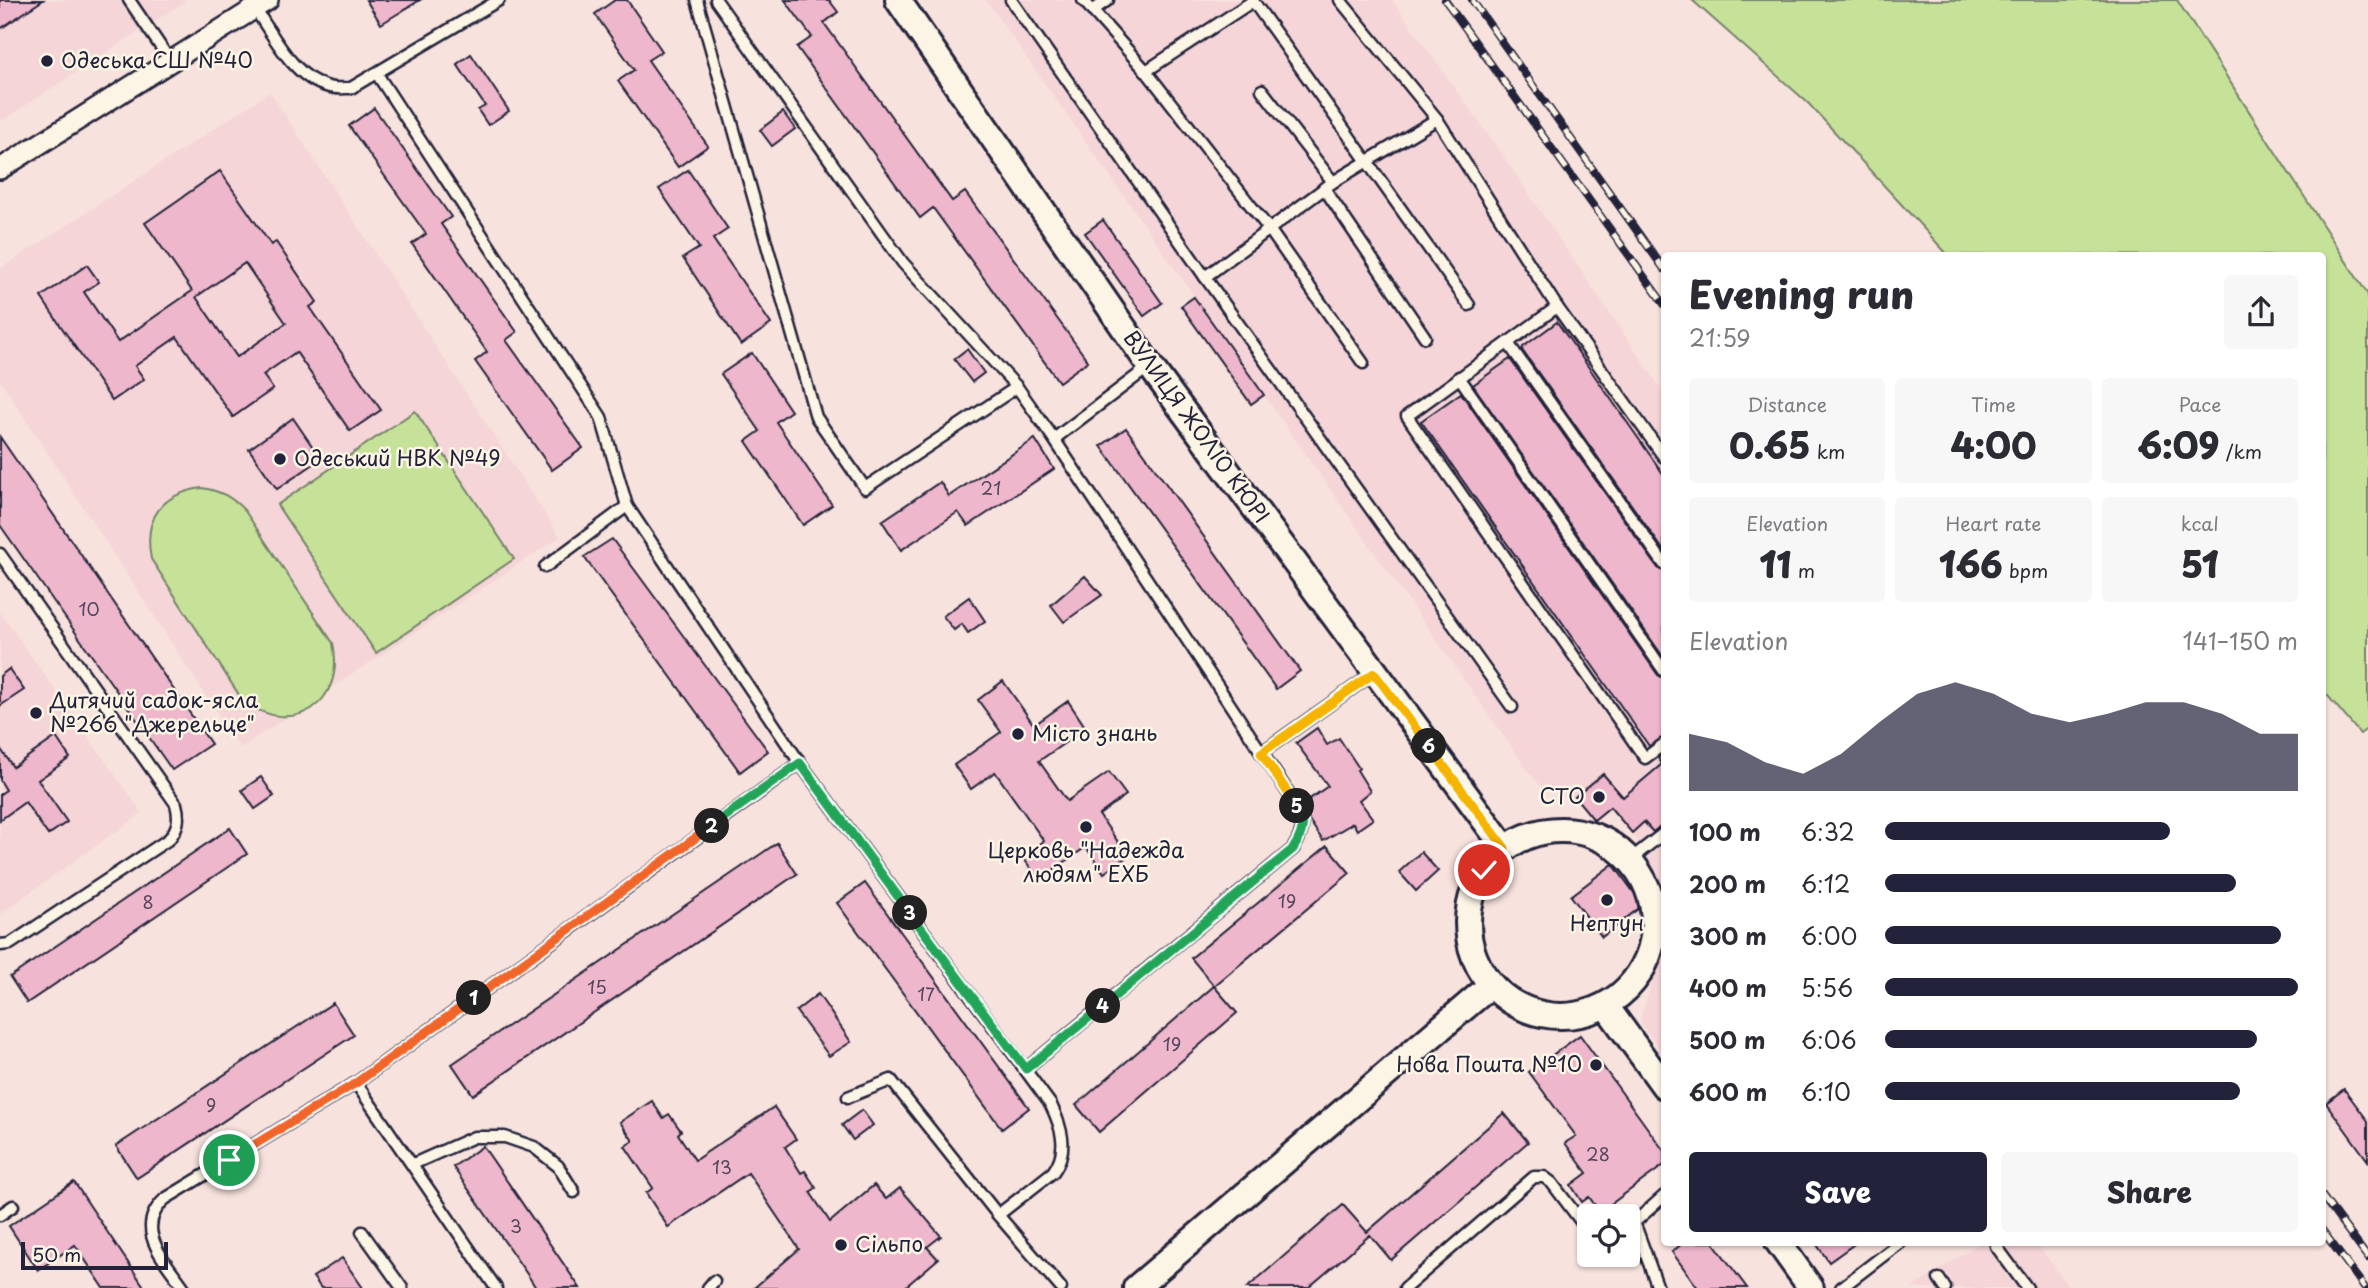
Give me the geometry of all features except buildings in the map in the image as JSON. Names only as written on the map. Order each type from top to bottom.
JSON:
[{"type":"street","name":"ВУЛИЦЯ ЖОЛІО КЮРІ","points":[[898,0],[1150,366],[1505,848]]},
{"type":"street","points":[[0,169],[261,4]]},
{"type":"street","points":[[1563,829],[1593,834],[1632,858],[1653,900],[1659,923],[1647,961],[1630,987],[1606,1006],[1576,1016],[1545,1016],[1515,1005],[1491,985],[1474,959],[1468,929],[1471,898],[1484,870],[1505,848],[1532,833],[1563,829]]},
{"type":"street","points":[[1136,1288],[1491,985]]},
{"type":"street","points":[[1606,1006],[1661,1082]]},
{"type":"street","points":[[1781,1246],[1811,1288]]},
{"type":"lane","points":[[129,0],[171,63]]},
{"type":"lane","points":[[261,4],[300,71],[314,82],[330,88],[351,88],[499,0]]},
{"type":"lane","points":[[697,0],[816,417],[865,488],[1017,387]]},
{"type":"lane","points":[[716,0],[903,263],[1017,387],[1301,812],[1301,837],[1293,849],[1026,1069]]},
{"type":"lane","points":[[1011,0],[1512,707]]},
{"type":"lane","points":[[1083,0],[1146,71],[1269,229],[1363,363]]},
{"type":"lane","points":[[1092,11],[1108,0]]},
{"type":"lane","points":[[1340,0],[1437,119],[1557,307],[1661,453]]},
{"type":"lane","points":[[1146,71],[1253,1],[1469,305]]},
{"type":"lane","points":[[377,74],[601,417],[627,506],[800,763],[1026,1069],[1058,1120],[1064,1146],[1058,1164],[1052,1172],[998,1215]]},
{"type":"lane","points":[[1262,90],[1328,185],[1425,337]]},
{"type":"lane","points":[[1205,277],[1328,185],[1437,119]]},
{"type":"lane","points":[[1557,307],[1406,416],[1645,758],[1661,746]]},
{"type":"lane","points":[[1508,343],[1661,560]]},
{"type":"lane","points":[[1054,439],[1150,366]]},
{"type":"lane","points":[[1459,377],[1661,667]]},
{"type":"lane","points":[[545,567],[627,506]]},
{"type":"lane","points":[[0,554],[176,804],[179,823],[169,839],[10,944],[0,945]]},
{"type":"lane","points":[[1261,753],[1374,673]]},
{"type":"lane","points":[[184,1288],[150,1234],[152,1214],[164,1199],[356,1083],[800,763]]},
{"type":"lane","points":[[1632,858],[1661,835]]},
{"type":"lane","points":[[848,1097],[891,1080],[998,1215],[1061,1288]]},
{"type":"lane","points":[[356,1083],[496,1288]]},
{"type":"lane","points":[[413,1164],[474,1137],[505,1137],[534,1147],[558,1166],[574,1192]]},
{"type":"lane","points":[[1405,1288],[1534,1177],[1544,1177],[1552,1183],[1577,1216]]},
{"type":"lane","points":[[1640,1217],[1661,1199]]},
{"type":"lane","points":[[0,1215],[13,1206]]},
{"type":"lane","points":[[362,1232],[402,1288]]},
{"type":"lane","points":[[1640,1246],[1658,1288]]},
{"type":"lane","points":[[1841,1288],[1896,1246]]},
{"type":"lane","points":[[1996,1246],[2027,1288]]},
{"type":"shaded area","name":"Одеська СШ №40","points":[[0,0],[187,0],[0,122]]},
{"type":"shaded area","points":[[986,0],[1392,0],[1497,147],[1661,389],[1661,826],[1640,844],[1622,821],[1634,810],[1603,774],[1575,797],[1541,787]]},
{"type":"shaded area","name":"Одеський НВК №49","points":[[270,92],[560,537],[240,748],[0,380],[0,269]]},
{"type":"shaded area","name":"Дитячий садок-ясла №266 \"Джерельце\"","points":[[0,612],[142,813],[0,914]]},
{"type":"shaded area","points":[[1661,844],[1661,884],[1645,857]]},
{"type":"shaded area","points":[[1661,957],[1661,1051],[1642,1025],[1641,1017]]},
{"type":"shaded area","points":[[1975,1246],[2039,1246],[2069,1288],[1912,1288]]},
{"type":"green space","points":[[1692,0],[2177,0],[2368,295],[2368,728],[2360,734],[2326,694],[2326,252],[1945,252],[1808,103]]},
{"type":"green space","points":[[415,411],[514,559],[376,653],[277,505]]},
{"type":"green space","points":[[202,488],[226,495],[245,511],[333,643],[335,665],[331,683],[323,698],[312,709],[297,715],[280,716],[262,712],[243,701],[151,559],[150,531],[158,510],[176,496]]},
{"type":"railway","points":[[1445,0],[1661,300]]},
{"type":"railway","points":[[1472,0],[1661,265]]},
{"type":"railway","points":[[2326,1201],[2368,1258]]},
{"type":"railway","points":[[2326,1235],[2365,1288]]},
{"type":"place","name":"Одеська СШ №40","points":[[47,61]]},
{"type":"place","name":"Одеський НВК №49","points":[[280,459]]},
{"type":"place","name":"Дитячий садок-ясла №266 \"Джерельце\"","points":[[36,713]]},
{"type":"place","name":"Місто знань","points":[[1018,734]]},
{"type":"place","name":"СТО","points":[[1599,797]]},
{"type":"place","name":"Церковь \"Надежда людям\" ЕХБ","points":[[1086,827]]},
{"type":"place","name":"Нептун","points":[[1607,900]]},
{"type":"place","name":"Нова Пошта №10","points":[[1596,1065]]},
{"type":"place","name":"Сільпо","points":[[841,1245]]},
{"type":"route","points":[[229,1160],[356,1083],[800,763],[1026,1069],[1293,849],[1301,837],[1301,812],[1261,753],[1374,673],[1505,848],[1484,870]]}]
